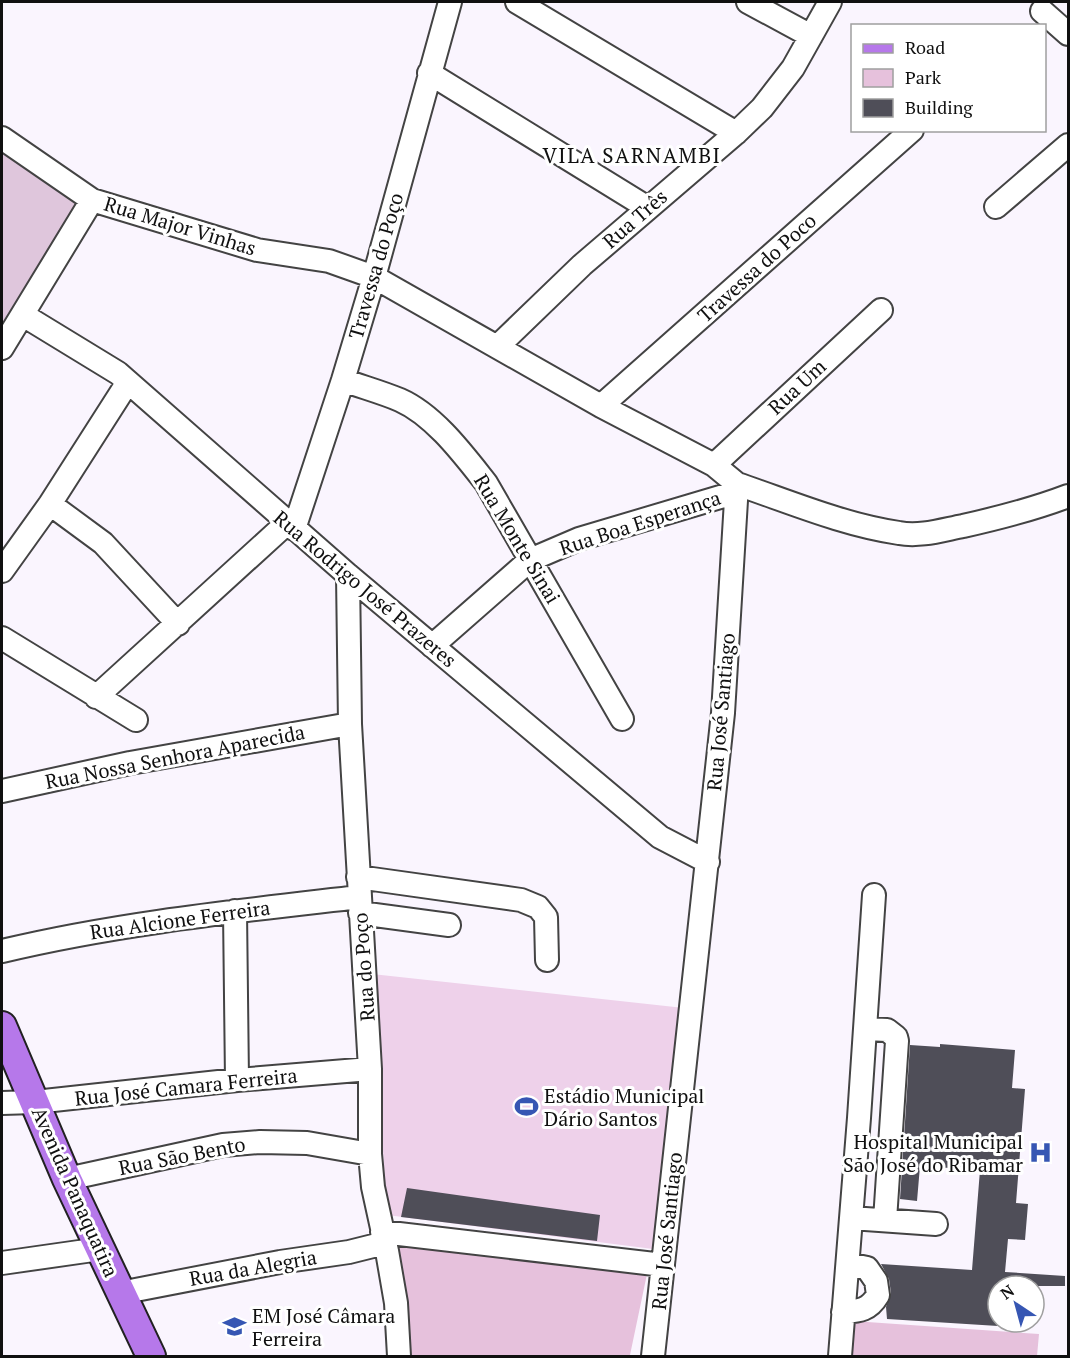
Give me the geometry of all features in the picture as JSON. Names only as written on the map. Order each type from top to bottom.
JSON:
[{"type":"main road","name":"Avenida Panaquatira","points":[[2,1026],[67,1179],[151,1356]]},
{"type":"street","name":"Travessa do Poço","points":[[96,697],[291,526],[343,380],[450,2]]},
{"type":"street","points":[[517,2],[736,133]]},
{"type":"street","points":[[748,2],[811,36]]},
{"type":"street","name":"Rua Três","points":[[498,346],[582,265],[762,108],[793,68],[830,2]]},
{"type":"street","points":[[1040,13],[1068,34]]},
{"type":"street","points":[[429,73],[648,208]]},
{"type":"street","name":"Travessa do Poco","points":[[601,406],[910,132]]},
{"type":"street","name":"Rua Major Vinhas","points":[[2,138],[92,200],[257,250],[329,261],[374,277]]},
{"type":"street","points":[[996,207],[1068,145]]},
{"type":"street","points":[[2,348],[92,200]]},
{"type":"street","points":[[374,277],[601,406],[714,465],[737,488],[900,534],[933,532],[992,519],[1040,507],[1068,496]]},
{"type":"street","name":"Rua Um","points":[[714,465],[881,310]]},
{"type":"street","name":"Rua Rodrigo José Prazeres","points":[[22,315],[91,355],[128,382],[348,575],[660,837],[708,862]]},
{"type":"street","name":"Rua Monte Sinai","points":[[343,380],[402,400],[436,425],[486,483],[622,719]]},
{"type":"street","points":[[2,571],[50,504],[128,382]]},
{"type":"street","name":"Rua Boa Esperança","points":[[432,646],[530,560],[579,539],[737,488]]},
{"type":"street","name":"Rua José Santiago","points":[[653,1356],[723,713],[737,488]]},
{"type":"street","points":[[50,504],[103,543],[178,624]]},
{"type":"street","name":"Rua do Poço","points":[[348,575],[350,724],[370,1069],[370,1154],[373,1186],[396,1303],[399,1356]]},
{"type":"street","points":[[2,638],[136,720]]},
{"type":"street","name":"Rua Nossa Senhora Aparecida","points":[[2,791],[130,763],[350,724]]},
{"type":"street","points":[[840,1356],[866,1029],[874,895]]},
{"type":"street","points":[[359,896],[449,926]]},
{"type":"street","points":[[359,896],[521,900],[538,907],[546,917],[547,960]]},
{"type":"street","name":"Rua Alcione Ferreira","points":[[2,951],[51,939],[106,930],[359,896]]},
{"type":"street","points":[[235,911],[237,1080]]},
{"type":"street","points":[[866,1029],[887,1030],[896,1037],[897,1041],[885,1220]]},
{"type":"street","name":"Rua José Camara Ferreira","points":[[2,1103],[35,1102],[237,1080],[370,1069]]},
{"type":"street","name":"Rua São Bento","points":[[67,1179],[242,1143],[307,1143],[370,1154]]},
{"type":"street","points":[[851,1218],[936,1224]]},
{"type":"street","points":[[384,1237],[663,1265]]},
{"type":"street","name":"Rua da Alegria","points":[[120,1293],[280,1262],[350,1252],[384,1237]]},
{"type":"street","points":[[2,1263],[100,1249]]},
{"type":"street","points":[[843,1312],[861,1311],[868,1307],[878,1295],[876,1281],[867,1268],[848,1264]]},
{"type":"green space","points":[[405,1242],[647,1274],[630,1355],[401,1356],[394,1250]]},
{"type":"green space","points":[[853,1321],[986,1330],[986,1334],[1039,1334],[1037,1356],[850,1356]]},
{"type":"shaded area","points":[[2,149],[82,202],[2,334]]},
{"type":"shaded area","name":"Estádio Municipal Dário Santos","points":[[372,974],[684,1008],[653,1249],[387,1215]]},
{"type":"building","points":[[940,1044],[1015,1050],[1012,1088],[1025,1089],[1016,1203],[1028,1204],[1025,1240],[1008,1239],[1005,1272],[1035,1274],[986,1274],[986,1325],[887,1319],[886,1307],[891,1293],[889,1279],[881,1264],[972,1270],[980,1170],[920,1166],[917,1201],[900,1199],[910,1045],[940,1047]]},
{"type":"building","points":[[407,1188],[600,1215],[597,1241],[401,1217]]},
{"type":"building","points":[[1046,1275],[1065,1276],[1065,1286],[1046,1286]]},
{"type":"place","name":"Estádio Municipal Dário Santos","points":[[526,1107]]},
{"type":"place","name":"Hospital Municipal São José do Ribamar","points":[[1041,1153]]},
{"type":"place","name":"EM José Câmara Ferreira","points":[[234,1327]]},
{"type":"district","name":"VILA SARNAMBI","points":[[632,156]]}]
